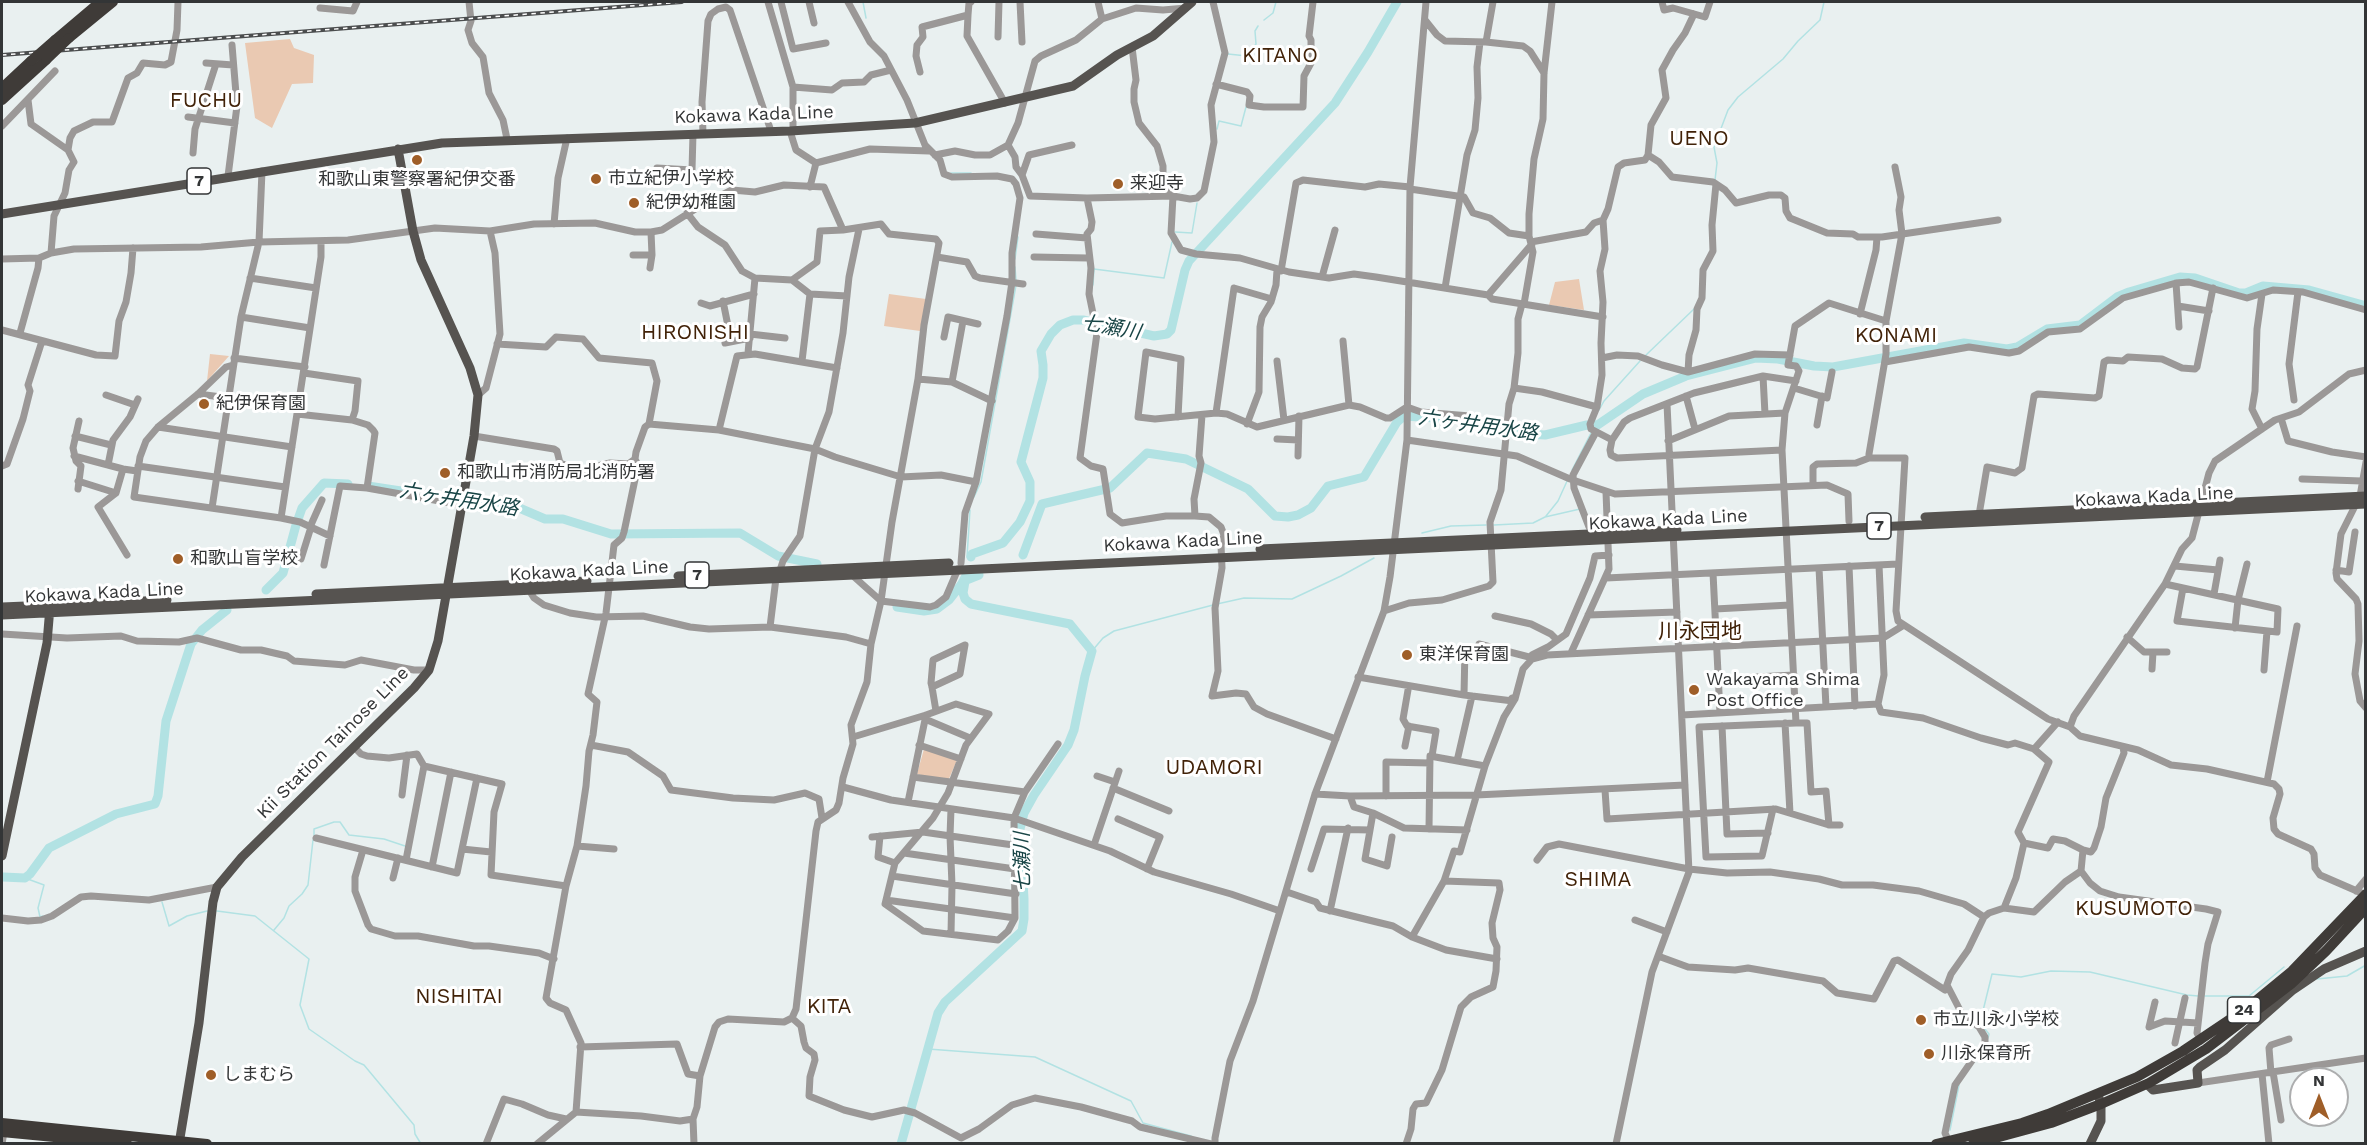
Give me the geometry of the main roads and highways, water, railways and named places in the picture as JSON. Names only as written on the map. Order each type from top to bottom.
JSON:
[{"type":"highway","points":[[2,88],[100,2]]},
{"type":"highway","points":[[2,100],[69,38],[113,2]]},
{"type":"highway","name":"24","points":[[1936,1143],[1949,1142],[2022,1123],[2148,1084],[2206,1049],[2291,984],[2322,949],[2363,894]]},
{"type":"highway","name":"24","points":[[2322,949],[2366,908]]},
{"type":"highway","name":"24","points":[[1973,1143],[2051,1123],[2100,1099],[2137,1077],[2206,1049]]},
{"type":"highway","points":[[2,1129],[207,1143]]},
{"type":"highway","points":[[2,1129],[127,1143]]},
{"type":"main road","name":"Kokawa Kada Line","points":[[2,214],[442,143],[771,131],[915,123],[1005,104],[1073,86],[1102,64],[1153,36],[1189,4]]},
{"type":"main road","name":"Kii Station Tainose Line","points":[[179,1142],[199,1023],[213,902],[217,887],[231,868],[429,670],[438,641],[474,436],[478,395],[470,368],[421,260],[413,231],[398,149]]},
{"type":"main road","name":"Kokawa Kada Line","points":[[2,615],[50,609],[1392,547],[1491,533],[1608,537],[1786,526],[2362,500]]},
{"type":"main road","name":"Kokawa Kada Line","points":[[1786,526],[1849,520],[1901,522],[1979,515],[2200,508]]},
{"type":"main road","name":"Kokawa Kada Line","points":[[778,574],[852,575],[885,569]]},
{"type":"main road","name":"Kokawa Kada Line","points":[[446,591],[529,590],[610,583]]},
{"type":"main road","name":"Kokawa Kada Line","points":[[2,607],[50,609]]},
{"type":"main road","points":[[2,856],[48,636],[50,609]]},
{"type":"main road","points":[[2322,949],[2337,963]]},
{"type":"main road","points":[[2148,1084],[2153,1090],[2198,1083],[2198,1070],[2206,1049],[2225,1050],[2292,990],[2337,963],[2366,951]]},
{"type":"main road","points":[[2090,1143],[2101,1121],[2100,1099]]},
{"type":"waterway","points":[[863,2],[866,18]]},
{"type":"waterway","points":[[1264,20],[1273,13],[1276,2]]},
{"type":"waterway","name":"七瀬川","points":[[971,557],[972,554],[1003,543],[1020,522],[1030,501],[1030,482],[1021,462],[1043,378],[1041,351],[1051,334],[1060,325],[1073,320],[1083,320],[1154,336],[1167,334],[1171,330],[1189,261],[1335,103],[1397,2]]},
{"type":"waterway","points":[[1715,180],[1717,163],[1714,147],[1728,110],[1738,97],[1783,59],[1820,20],[1824,2]]},
{"type":"waterway","points":[[1228,54],[1247,56],[1256,44],[1255,31],[1258,26]]},
{"type":"waterway","points":[[1217,129],[1219,121],[1241,126],[1246,107]]},
{"type":"waterway","points":[[951,173],[971,173]]},
{"type":"waterway","points":[[1175,232],[1192,233],[1197,203]]},
{"type":"waterway","points":[[1015,259],[1018,237]]},
{"type":"waterway","points":[[1093,285],[1094,269],[1164,278],[1172,242]]},
{"type":"waterway","points":[[1015,267],[1016,280]]},
{"type":"waterway","name":"六ヶ井用水路","points":[[1023,555],[1042,504],[1110,488],[1147,453],[1186,459],[1248,489],[1275,516],[1288,517],[1311,508],[1328,486],[1364,477],[1397,422],[1404,416],[1468,420],[1497,432],[1545,435],[1587,425],[1596,426],[1643,394],[1686,376],[1756,358],[1833,367],[1964,343],[2007,349],[2017,347],[2047,329],[2080,325],[2117,297],[2180,277],[2195,278],[2239,293],[2246,293],[2263,286],[2309,290],[2366,306]]},
{"type":"waterway","points":[[974,497],[981,482],[1016,285]]},
{"type":"waterway","points":[[1646,355],[1694,309]]},
{"type":"waterway","points":[[1599,410],[1604,401],[1640,361]]},
{"type":"waterway","name":"六ヶ井用水路","points":[[1594,426],[1595,420]]},
{"type":"waterway","points":[[1572,470],[1592,431]]},
{"type":"waterway","points":[[1546,516],[1558,501],[1568,479]]},
{"type":"waterway","name":"六ヶ井用水路","points":[[266,590],[283,573],[302,508],[324,483],[348,484]]},
{"type":"waterway","name":"六ヶ井用水路","points":[[368,486],[414,493]]},
{"type":"waterway","name":"六ヶ井用水路","points":[[457,502],[517,507],[545,519],[563,519],[611,534],[740,533],[778,556],[817,564]]},
{"type":"waterway","points":[[1494,525],[1533,523],[1545,517],[1580,509]]},
{"type":"waterway","points":[[967,557],[970,510]]},
{"type":"waterway","points":[[1422,533],[1451,526],[1486,525]]},
{"type":"waterway","points":[[1217,604],[1244,598],[1292,599],[1374,558]]},
{"type":"waterway","name":"六ヶ井用水路","points":[[953,593],[962,575]]},
{"type":"waterway","name":"六ヶ井用水路","points":[[897,607],[924,611],[937,609],[949,600],[964,581],[979,575]]},
{"type":"waterway","name":"七瀬川","points":[[901,1144],[938,1013],[945,1002],[1022,931],[1024,899],[1020,829],[1024,813],[1034,795],[1068,745],[1074,730],[1092,651],[1070,624],[971,604],[965,599],[963,593],[966,576]]},
{"type":"waterway","points":[[1092,651],[1103,638],[1114,631],[1213,605]]},
{"type":"waterway","name":"六ヶ井用水路","points":[[3,877],[25,878],[49,848],[116,814],[155,804],[158,796],[166,721],[191,644],[202,630],[227,610]]},
{"type":"waterway","points":[[314,835],[314,829],[340,822],[349,835],[384,839],[405,846]]},
{"type":"waterway","points":[[274,930],[284,918],[289,906],[308,885],[313,840]]},
{"type":"waterway","points":[[25,878],[44,885],[38,908],[40,917],[43,916]]},
{"type":"waterway","points":[[162,902],[169,926],[187,916],[207,911]]},
{"type":"waterway","points":[[217,911],[255,916],[309,959],[300,1005],[309,1029],[364,1065],[414,1125],[415,1134],[421,1144]]},
{"type":"waterway","points":[[2317,979],[2347,976],[2366,965]]},
{"type":"waterway","points":[[2205,996],[2249,996],[2284,967]]},
{"type":"waterway","points":[[1988,1038],[1989,1034],[1980,1023],[1992,974],[2021,977],[2051,971],[2090,972],[2198,996]]},
{"type":"waterway","points":[[928,1049],[1035,1057],[1131,1101],[1143,1123],[1191,1136]]},
{"type":"waterway","points":[[1950,1130],[1959,1085]]},
{"type":"railway","points":[[2,55],[682,2]]},
{"type":"place","name":"和歌山東警察署紀伊交番","points":[[417,160]]},
{"type":"place","name":"市立紀伊小学校","points":[[596,179]]},
{"type":"place","name":"来迎寺","points":[[1118,184]]},
{"type":"place","name":"紀伊幼稚園","points":[[634,203]]},
{"type":"place","name":"紀伊保育園","points":[[204,404]]},
{"type":"place","name":"和歌山市消防局北消防署","points":[[445,473]]},
{"type":"place","name":"和歌山盲学校","points":[[178,559]]},
{"type":"place","name":"東洋保育園","points":[[1407,655]]},
{"type":"place","name":"Wakayama Shima Post Office","points":[[1694,690]]},
{"type":"place","name":"市立川永小学校","points":[[1921,1020]]},
{"type":"place","name":"川永保育所","points":[[1929,1054]]},
{"type":"place","name":"しまむら","points":[[211,1075]]},
{"type":"district","name":"KITANO","points":[[1280,56]]},
{"type":"district","name":"FUCHU","points":[[206,101]]},
{"type":"district","name":"UENO","points":[[1699,139]]},
{"type":"district","name":"HIRONISHI","points":[[695,333]]},
{"type":"district","name":"KONAMI","points":[[1896,336]]},
{"type":"district","name":"川永団地","points":[[1700,632]]},
{"type":"district","name":"UDAMORI","points":[[1214,768]]},
{"type":"district","name":"SHIMA","points":[[1598,880]]},
{"type":"district","name":"KUSUMOTO","points":[[2134,909]]},
{"type":"district","name":"NISHITAI","points":[[459,997]]},
{"type":"district","name":"KITA","points":[[829,1007]]}]
